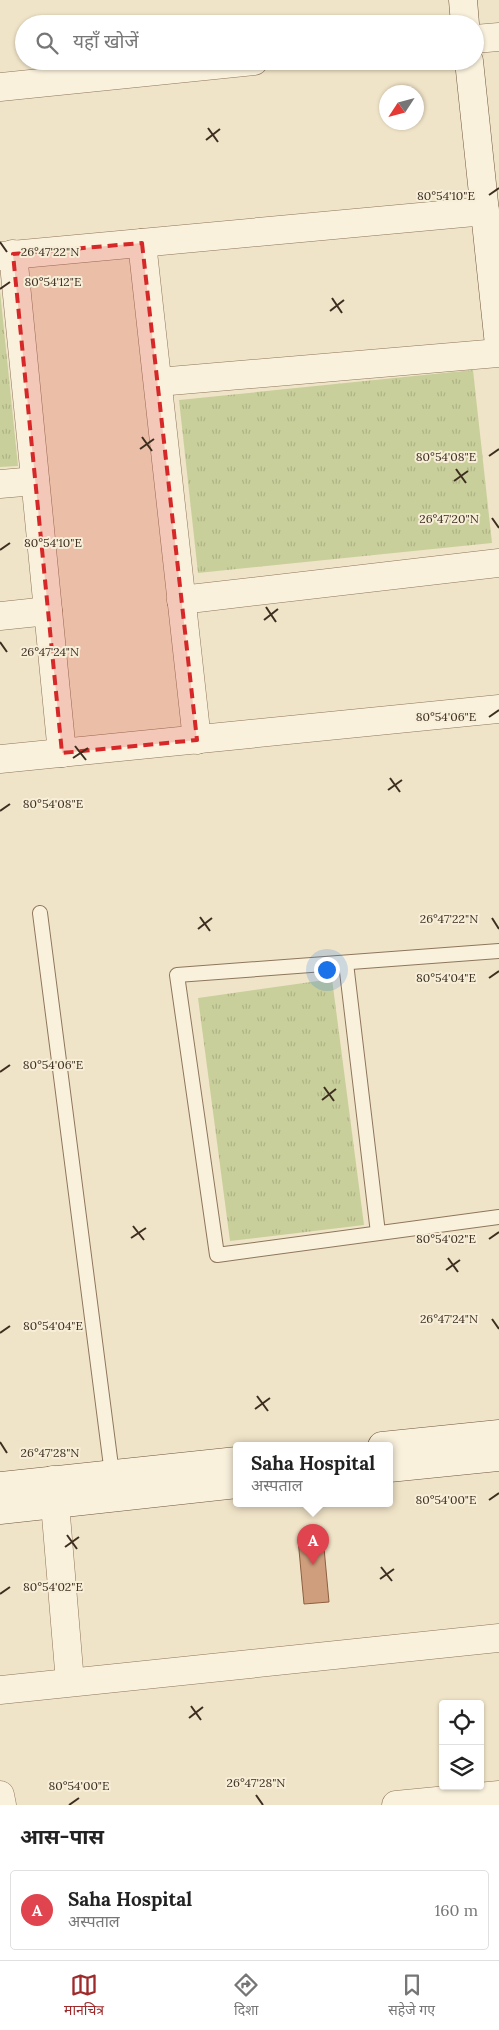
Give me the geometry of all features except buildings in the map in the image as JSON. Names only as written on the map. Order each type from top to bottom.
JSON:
[{"type":"street","points":[[463,0],[464,15]]},
{"type":"street","points":[[484,38],[499,37]]},
{"type":"street","points":[[0,87],[166,70]]},
{"type":"street","points":[[470,70],[499,345]]},
{"type":"street","points":[[62,753],[35,481],[6,255],[485,211]]},
{"type":"street","points":[[142,243],[196,740]]},
{"type":"street","points":[[158,382],[499,353]]},
{"type":"street","points":[[0,484],[35,481]]},
{"type":"street","points":[[181,600],[499,563]]},
{"type":"street","points":[[0,616],[48,611]]},
{"type":"street","points":[[0,759],[499,709]]},
{"type":"street","points":[[393,1445],[499,1434]]},
{"type":"street","points":[[393,1468],[499,1457]]},
{"type":"street","points":[[0,1510],[112,1474],[233,1461]]},
{"type":"street","points":[[0,1486],[54,1492],[233,1484]]},
{"type":"street","points":[[54,1492],[70,1682]]},
{"type":"street","points":[[0,1690],[499,1638]]},
{"type":"street","points":[[0,1794],[2,1805]]},
{"type":"street","points":[[396,1805],[443,1803],[499,1795]]},
{"type":"lane","points":[[40,913],[112,1474]]},
{"type":"lane","points":[[499,952],[177,975],[217,1255],[499,1217]]},
{"type":"lane","points":[[346,963],[378,1233]]},
{"type":"highlighted area","points":[[142,243],[197,740],[62,753],[13,254]]},
{"type":"green space","points":[[0,291],[18,466],[0,467]]},
{"type":"green space","points":[[473,370],[492,543],[198,573],[179,400]]},
{"type":"green space","points":[[332,979],[364,1225],[230,1241],[198,998]]},
{"type":"place","name":"Saha Hospital","points":[[313,1565]]}]
